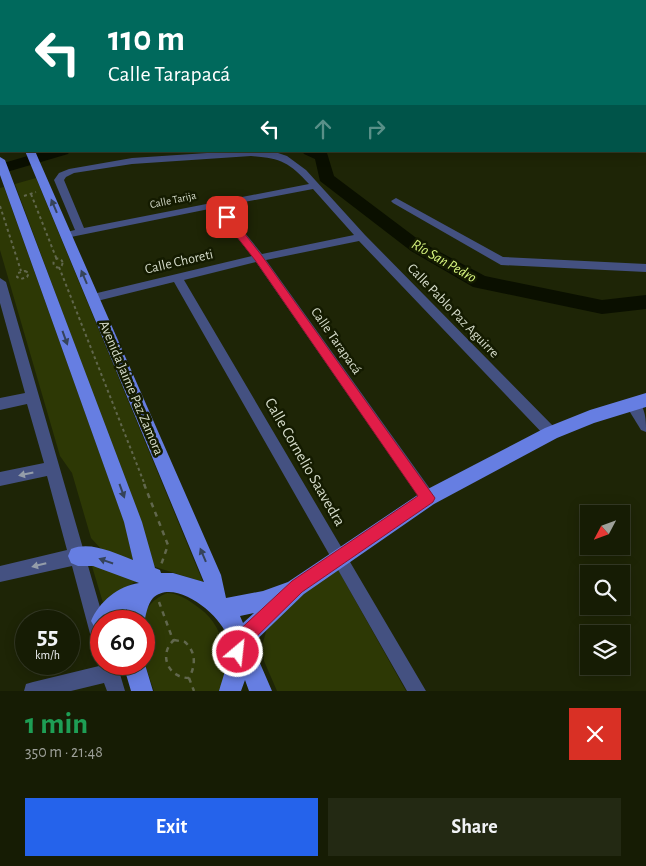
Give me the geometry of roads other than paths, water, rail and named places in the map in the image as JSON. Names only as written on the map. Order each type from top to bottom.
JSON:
[{"type":"main road","name":"Avenida Jaime Paz Zamora","points":[[30,152],[41,176],[74,234],[93,298],[214,582],[219,605]]},
{"type":"main road","points":[[0,160],[154,584],[140,610]]},
{"type":"main road","points":[[239,647],[297,587],[428,498],[551,433],[590,417],[639,402]]},
{"type":"main road","points":[[78,556],[93,556],[154,584],[188,587],[219,605],[234,626],[239,647],[238,664],[230,691]]},
{"type":"main road","points":[[115,610],[123,598],[154,584]]},
{"type":"main road","points":[[219,605],[263,601],[297,587]]},
{"type":"main road","points":[[239,647],[261,691]]},
{"type":"main road","points":[[137,675],[142,691]]},
{"type":"street","name":"Calle Pablo Paz Aguirre","points":[[74,234],[59,180],[62,175],[72,171],[132,161],[262,153],[284,158],[303,172],[361,237],[551,433]]},
{"type":"street","name":"Calle Tarija","points":[[74,234],[216,204],[315,186]]},
{"type":"street","points":[[396,201],[501,261],[646,268]]},
{"type":"street","name":"Calle Tarapacá","points":[[216,204],[259,258],[428,498]]},
{"type":"street","name":"Calle Choreti","points":[[93,298],[259,258],[361,237]]},
{"type":"street","name":"Calle Cornelio Saavedra","points":[[177,278],[341,557],[417,691]]},
{"type":"street","points":[[0,282],[5,317],[32,397],[94,610]]},
{"type":"street","points":[[0,404],[32,397]]},
{"type":"street","points":[[639,402],[646,426]]},
{"type":"street","points":[[0,479],[53,468]]},
{"type":"street","points":[[0,574],[78,556]]},
{"type":"street","points":[[33,691],[90,674]]},
{"type":"street","points":[[111,675],[116,691]]},
{"type":"waterway","name":"Río San Pedro","points":[[0,169],[60,152]]},
{"type":"waterway","name":"Río San Pedro","points":[[312,152],[322,156],[326,178],[417,247],[480,282],[602,307],[646,302]]}]
